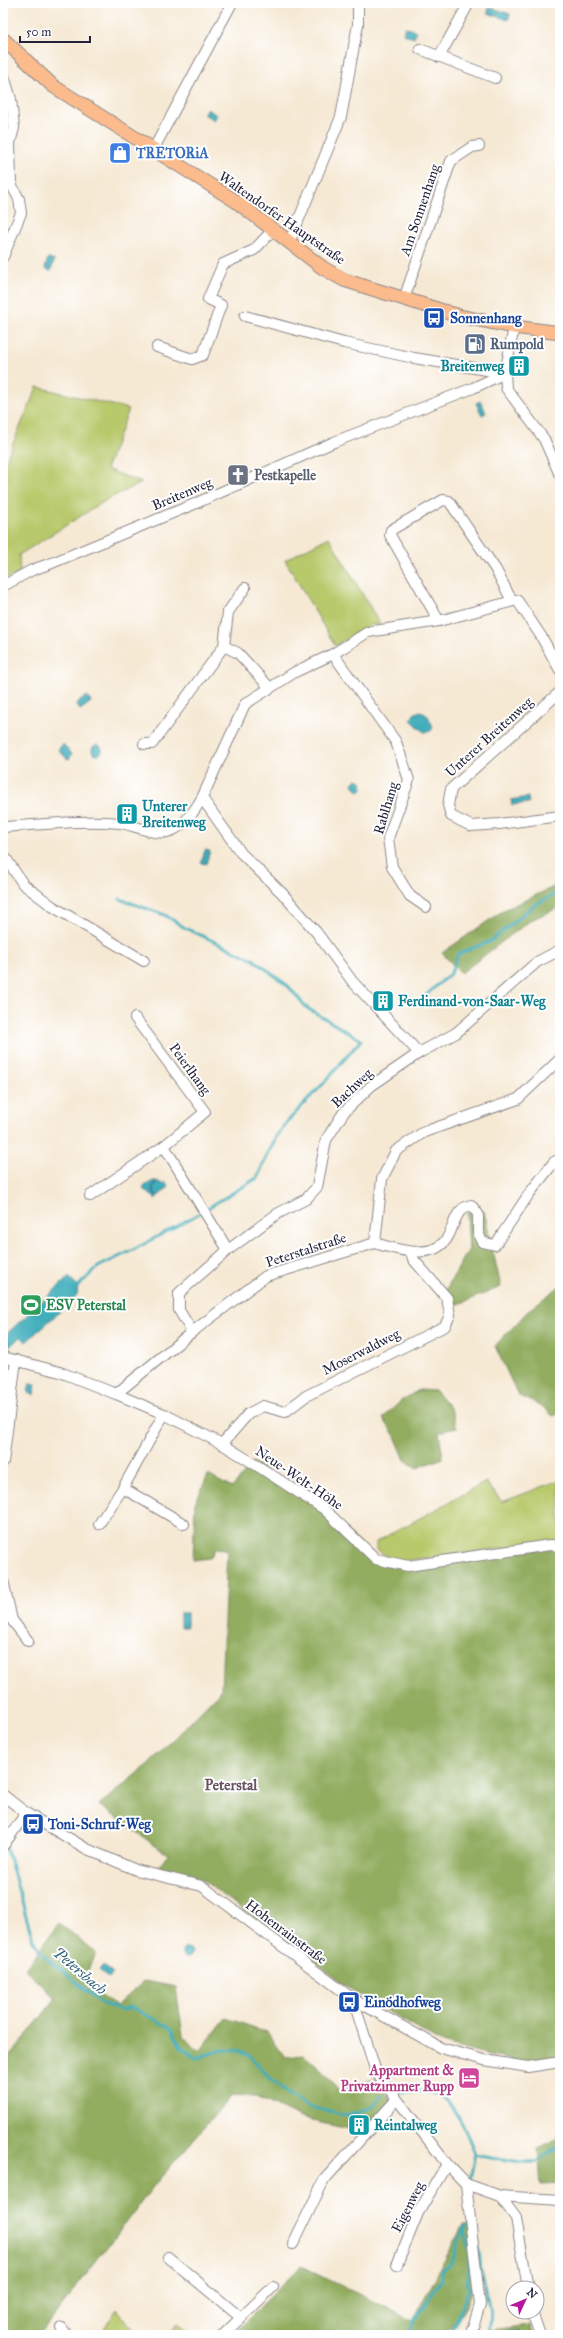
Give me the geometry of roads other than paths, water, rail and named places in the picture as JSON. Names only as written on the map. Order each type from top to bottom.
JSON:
[{"type":"main road","name":"Waltendorfer Hauptstraße","points":[[3,39],[53,86],[237,202],[289,242],[344,280],[459,316],[514,328],[560,332]]},
{"type":"street","points":[[153,150],[232,3]]},
{"type":"street","points":[[289,242],[341,117],[358,24],[358,3]]},
{"type":"street","points":[[439,57],[469,3]]},
{"type":"street","points":[[420,49],[495,78]]},
{"type":"street","points":[[3,73],[11,99],[14,128],[6,142],[7,183],[19,200],[21,213],[3,257]]},
{"type":"street","name":"Am Sonnenhang","points":[[404,299],[451,161],[472,147],[479,146]]},
{"type":"street","points":[[157,347],[192,358],[203,355],[221,305],[208,299],[223,264],[254,250],[273,230]]},
{"type":"street","points":[[245,316],[344,343],[414,358],[505,373]]},
{"type":"street","points":[[514,328],[505,373],[506,388],[544,439],[560,475]]},
{"type":"street","name":"Breitenweg","points":[[3,586],[32,570],[52,564],[192,505],[334,442],[473,388],[505,373]]},
{"type":"street","points":[[439,621],[390,532],[443,500],[449,501],[492,564],[512,601]]},
{"type":"street","points":[[144,744],[152,744],[224,646],[228,612],[245,588]]},
{"type":"street","points":[[3,827],[94,821],[122,824],[160,833],[174,830],[187,819],[202,798],[246,704],[295,672],[333,654],[368,632],[439,621],[516,600],[537,630],[560,670]]},
{"type":"street","points":[[224,646],[238,653],[270,688]]},
{"type":"street","name":"Rablhang","points":[[333,654],[396,742],[409,780],[388,838],[392,867],[410,896],[426,906]]},
{"type":"street","name":"Unterer Breitenweg","points":[[560,692],[451,789],[448,805],[451,816],[471,826],[560,816]]},
{"type":"street","points":[[202,798],[241,853],[282,893],[317,933],[352,981],[419,1053]]},
{"type":"street","points":[[3,854],[23,884],[52,906],[144,961]]},
{"type":"street","name":"Bachweg","points":[[192,1332],[179,1310],[179,1293],[228,1250],[277,1214],[306,1199],[317,1187],[326,1140],[344,1112],[371,1086],[419,1053],[456,1033],[537,962],[560,950]]},
{"type":"street","name":"Peierlhang","points":[[90,1196],[164,1146],[205,1112],[135,1018]]},
{"type":"street","points":[[560,1059],[518,1099],[424,1132],[396,1151],[382,1179],[375,1243],[411,1252],[441,1245],[446,1240],[460,1210],[471,1205],[478,1214],[478,1232],[482,1242],[495,1245],[502,1239],[529,1194],[554,1162],[560,1159]]},
{"type":"street","points":[[164,1146],[228,1250]]},
{"type":"street","name":"Peterstalstraße","points":[[116,1394],[192,1332],[266,1276],[375,1243]]},
{"type":"street","name":"Moserwaldweg","points":[[222,1444],[248,1414],[263,1406],[285,1412],[306,1396],[445,1326],[450,1314],[447,1298],[413,1258],[411,1252]]},
{"type":"street","points":[[3,1357],[60,1372],[116,1394]]},
{"type":"street","points":[[3,1462],[16,1360]]},
{"type":"street","name":"Neue-Welt-Höhe","points":[[116,1394],[164,1414],[222,1444],[324,1509],[376,1559],[408,1566],[550,1545],[560,1546]]},
{"type":"street","points":[[99,1524],[123,1488],[164,1414]]},
{"type":"street","points":[[123,1488],[184,1524]]},
{"type":"street","points":[[3,1580],[12,1620],[28,1641]]},
{"type":"street","name":"Hohenrainstraße","points":[[3,1795],[26,1813],[87,1849],[136,1870],[202,1886],[353,1999],[441,2048],[484,2060],[528,2067],[560,2062]]},
{"type":"street","points":[[3,1846],[26,1813]]},
{"type":"street","points":[[353,1999],[376,2072],[396,2100],[447,2164],[466,2184],[500,2196],[560,2200]]},
{"type":"street","points":[[293,2244],[324,2180],[396,2100]]},
{"type":"street","name":"Eigenweg","points":[[397,2265],[418,2213],[447,2164]]},
{"type":"street","points":[[466,2184],[480,2305],[472,2330]]},
{"type":"street","points":[[500,2196],[516,2218],[527,2280]]},
{"type":"street","points":[[168,2257],[240,2318]]},
{"type":"street","points":[[223,2335],[273,2287]]},
{"type":"street","points":[[535,2320],[540,2335]]},
{"type":"water","points":[[489,7],[510,14],[508,20],[488,13]]},
{"type":"water","points":[[405,27],[416,31],[414,38],[403,34]]},
{"type":"water","points":[[207,109],[217,115],[214,120],[204,114]]},
{"type":"water","points":[[48,258],[54,260],[51,271],[45,269]]},
{"type":"water","points":[[481,401],[486,413],[482,415],[476,403]]},
{"type":"water","points":[[87,696],[91,702],[80,710],[76,704]]},
{"type":"water","points":[[420,711],[428,716],[433,727],[431,731],[424,732],[411,720],[414,714]]},
{"type":"water","points":[[63,744],[72,754],[69,759],[66,758],[58,749]]},
{"type":"water","points":[[95,745],[99,745],[101,746],[101,754],[95,755],[92,752],[92,748]]},
{"type":"water","points":[[357,779],[362,782],[363,789],[359,792],[352,783]]},
{"type":"water","points":[[528,797],[529,803],[512,805],[511,800]]},
{"type":"water","points":[[205,850],[210,851],[206,864],[201,863]]},
{"type":"water","points":[[153,1181],[156,1181],[152,1189],[156,1199],[144,1190],[143,1187]]},
{"type":"water","points":[[157,1181],[162,1184],[165,1182],[169,1187],[157,1197],[153,1188]]},
{"type":"water","points":[[69,1277],[78,1286],[77,1296],[26,1342],[21,1337],[6,1349],[3,1348],[3,1337]]},
{"type":"water","points":[[30,1383],[36,1384],[34,1395],[28,1393]]},
{"type":"water","points":[[180,1613],[187,1613],[187,1627],[180,1627]]},
{"type":"water","points":[[185,1948],[189,1948],[192,1953],[189,1958],[185,1958],[182,1955],[182,1951]]},
{"type":"water","points":[[103,1965],[113,1973],[109,1978],[99,1970]]},
{"type":"water","points":[[520,2331],[522,2335],[502,2335],[504,2332]]},
{"type":"waterway","points":[[425,996],[451,973],[458,954],[491,941],[533,906],[560,891]]},
{"type":"waterway","points":[[120,899],[165,915],[185,928],[253,959],[288,986],[307,1008],[361,1040],[323,1084],[287,1122],[276,1137],[257,1178],[206,1209]]},
{"type":"waterway","points":[[76,1288],[98,1267],[135,1249],[200,1213]]},
{"type":"waterway","name":"Petersbach","points":[[6,1847],[33,1940],[45,1957],[103,2004],[122,2010],[131,2007],[172,2029],[181,2047],[196,2058],[222,2050],[237,2051],[249,2055],[275,2083],[307,2106],[346,2116],[370,2109],[382,2096]]},
{"type":"waterway","name":"Petersbach","points":[[400,2092],[428,2092],[445,2100],[458,2116],[475,2154],[520,2162],[536,2162],[560,2146]]},
{"type":"waterway","points":[[470,2180],[475,2154]]},
{"type":"waterway","points":[[475,2223],[482,2276],[490,2311],[488,2335]]},
{"type":"waterway","points":[[410,2335],[414,2321],[435,2288],[442,2280],[442,2271],[450,2265],[464,2228],[467,2227]]},
{"type":"waterway","points":[[447,2335],[455,2326],[469,2289],[467,2281],[470,2251],[464,2228]]},
{"type":"place","name":"TRETORiA","points":[[120,153]]},
{"type":"place","name":"Sonnenhang","points":[[434,318]]},
{"type":"place","name":"Rumpold","points":[[475,344]]},
{"type":"place","name":"Breitenweg","points":[[519,366]]},
{"type":"place","name":"Pestkapelle","points":[[238,475]]},
{"type":"place","name":"Unterer Breitenweg","points":[[127,814]]},
{"type":"place","name":"Ferdinand-von-Saar-Weg","points":[[383,1001]]},
{"type":"place","name":"ESV Peterstal","points":[[31,1305]]},
{"type":"place","name":"Toni-Schruf-Weg","points":[[33,1824]]},
{"type":"place","name":"Einödhofweg","points":[[349,2002]]},
{"type":"place","name":"Appartment & Privatzimmer Rupp","points":[[469,2078]]},
{"type":"place","name":"Reintalweg","points":[[359,2125]]},
{"type":"district","name":"Peterstal","points":[[231,1785]]}]
